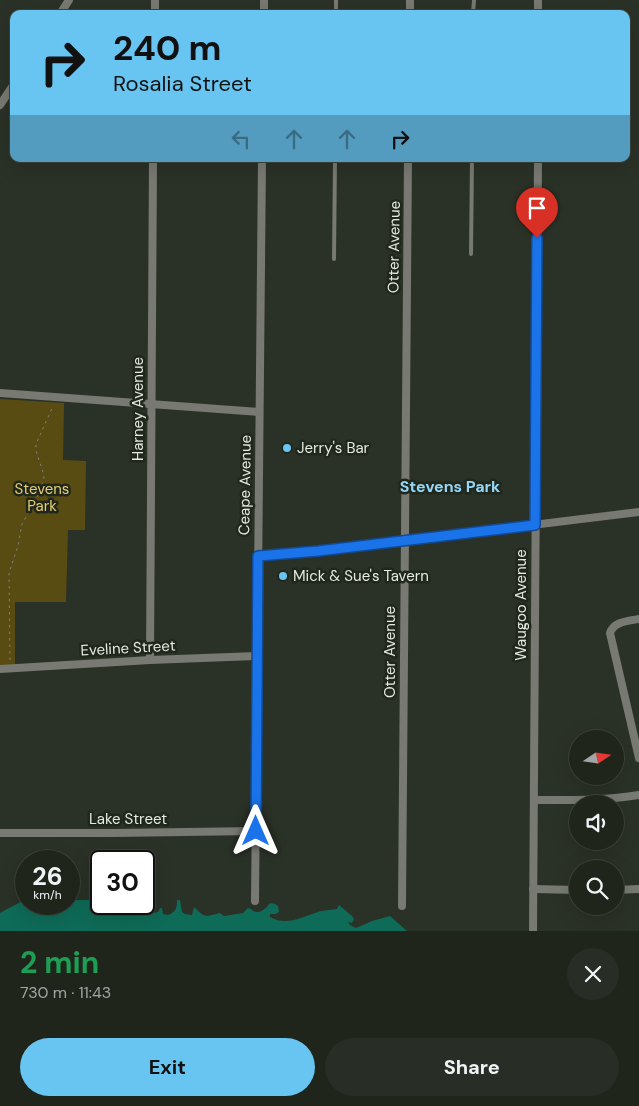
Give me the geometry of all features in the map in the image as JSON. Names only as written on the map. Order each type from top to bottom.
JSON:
[{"type":"street","points":[[0,105],[10,90]]},
{"type":"street","name":"Harney Avenue","points":[[150,660],[153,162]]},
{"type":"street","name":"Ceape Avenue","points":[[255,901],[262,162]]},
{"type":"street","name":"Otter Avenue","points":[[402,906],[408,162]]},
{"type":"street","name":"Waugoo Avenue","points":[[533,931],[538,162]]},
{"type":"street","points":[[0,393],[259,412]]},
{"type":"street","points":[[258,556],[405,541],[639,512]]},
{"type":"street","points":[[639,619],[617,624],[611,629],[610,636],[639,758]]},
{"type":"street","name":"Eveline Street","points":[[0,669],[257,656]]},
{"type":"street","points":[[534,800],[605,799],[639,796]]},
{"type":"street","name":"Lake Street","points":[[0,833],[256,831]]},
{"type":"street","points":[[624,890],[639,889]]},
{"type":"street","points":[[533,890],[569,890]]},
{"type":"lane","points":[[334,259],[335,162]]},
{"type":"lane","points":[[471,254],[472,162]]},
{"type":"path","points":[[10,668],[9,573],[18,546],[22,524],[43,484],[43,472],[36,451],[36,444],[57,397]]},
{"type":"green space","name":"Stevens Park","points":[[0,399],[64,403],[63,460],[86,461],[85,530],[68,530],[66,602],[15,602],[15,668],[0,669]]},
{"type":"shaded area","points":[[80,900],[90,900],[90,915],[155,915],[155,913],[162,908],[163,914],[168,915],[174,911],[177,900],[180,900],[182,912],[185,914],[192,915],[194,907],[206,916],[220,913],[224,916],[243,913],[248,908],[256,912],[261,911],[270,903],[278,906],[279,912],[270,914],[270,917],[283,921],[302,918],[321,911],[337,909],[339,905],[352,916],[354,919],[352,923],[348,922],[356,928],[390,916],[407,931],[0,931],[0,913],[15,905],[15,915],[80,915]]},
{"type":"place","name":"Jerry's Bar","points":[[287,448]]},
{"type":"place","name":"Mick & Sue's Tavern","points":[[283,576]]},
{"type":"district","name":"Stevens Park","points":[[450,486]]},
{"type":"route","points":[[256,831],[258,556],[318,551],[535,525],[537,238]]}]
